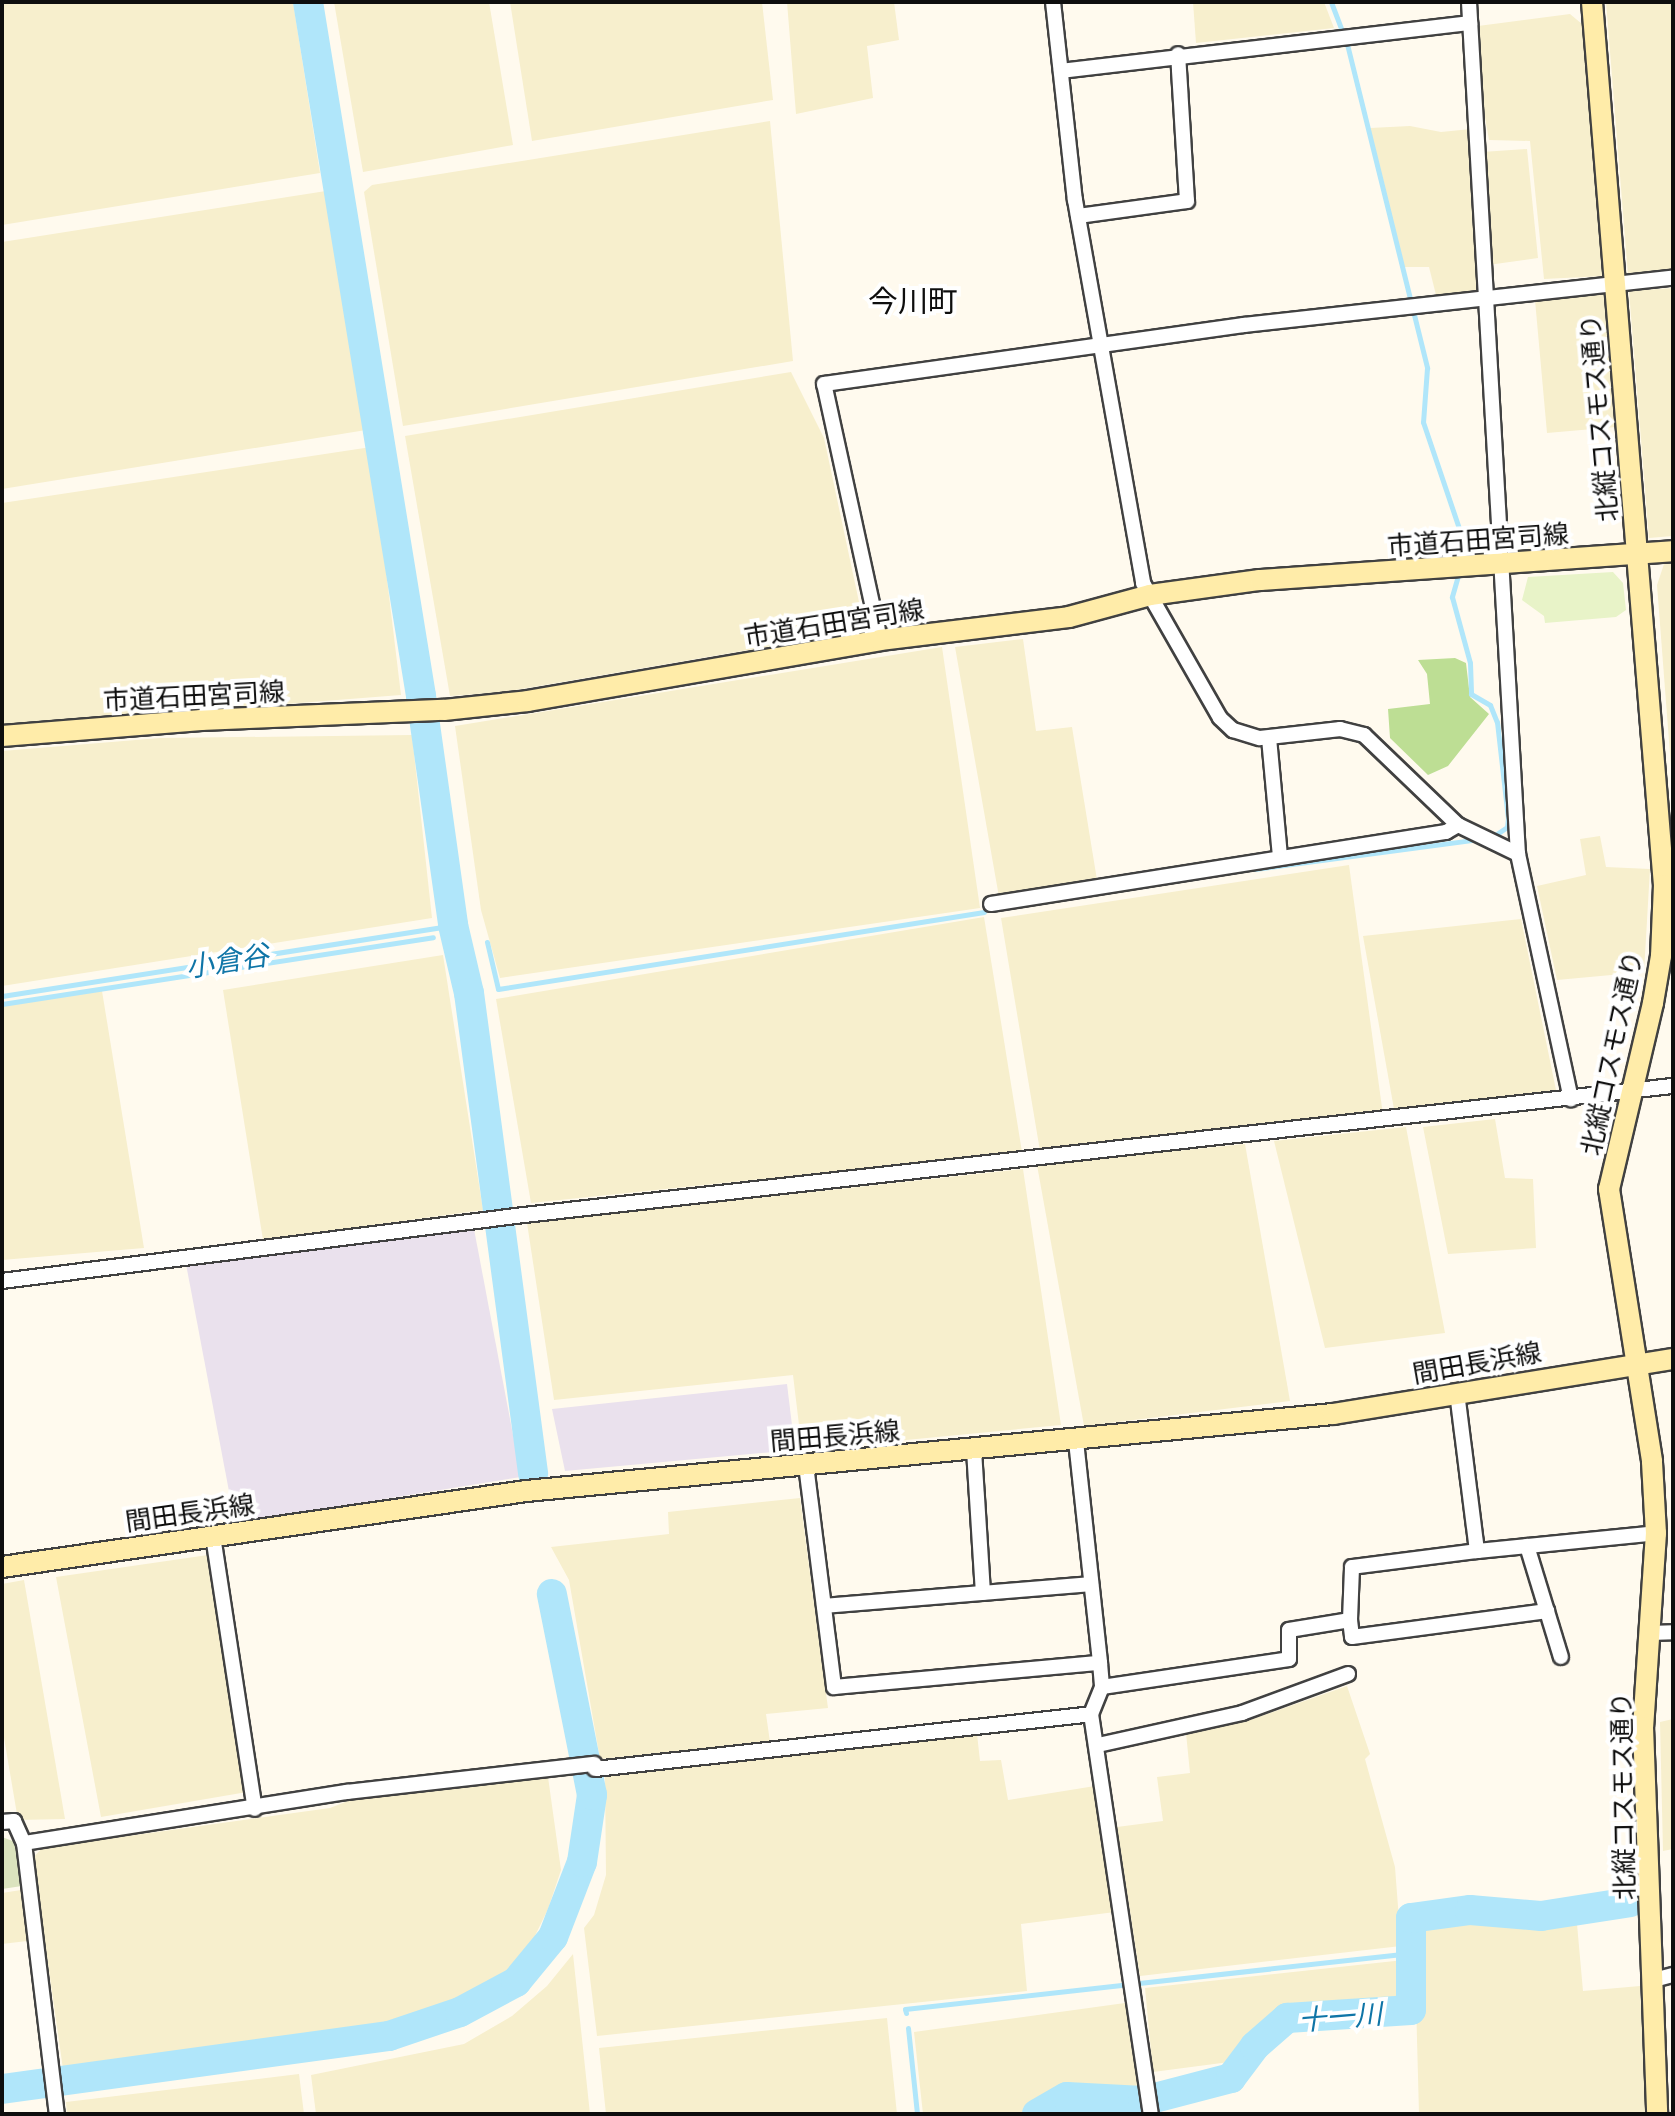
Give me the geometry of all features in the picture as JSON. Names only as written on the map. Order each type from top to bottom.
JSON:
[{"type":"street","points":[[1053,2],[1078,216],[1103,346],[1136,562],[1150,595],[1220,718],[1242,735],[1269,738],[1340,729],[1364,735],[1458,825],[1518,854]]},
{"type":"street","points":[[1469,2],[1518,854],[1571,1099]]},
{"type":"street","name":"北縦コスモス通り","points":[[1592,2],[1664,896],[1661,956],[1609,1189],[1652,1462],[1656,1533],[1643,1727],[1663,1977],[1657,2114]]},
{"type":"street","points":[[1061,71],[1178,54],[1470,23]]},
{"type":"street","points":[[1078,216],[1187,201],[1186,118],[1178,54]]},
{"type":"street","points":[[880,640],[824,384],[1103,346],[1673,278]]},
{"type":"street","name":"市道石田宮司線","points":[[2,736],[201,720],[410,713],[528,701],[880,640],[1069,617],[1150,595],[1260,580],[1673,551]]},
{"type":"street","points":[[1269,738],[1280,857]]},
{"type":"street","points":[[991,904],[1446,832],[1458,825]]},
{"type":"street","points":[[2,1281],[514,1217],[1630,1094],[1673,1086]]},
{"type":"street","name":"間田長浜線","points":[[2,1567],[526,1491],[1076,1441],[1333,1414],[1673,1359]]},
{"type":"street","points":[[1457,1393],[1477,1551]]},
{"type":"street","points":[[1076,1441],[1102,1687],[1091,1714],[1150,2105]]},
{"type":"street","points":[[974,1450],[983,1593]]},
{"type":"street","points":[[806,1465],[834,1687],[1100,1663]]},
{"type":"street","points":[[1547,1611],[1352,1637],[1352,1567],[1656,1533]]},
{"type":"street","points":[[213,1536],[255,1809]]},
{"type":"street","points":[[1527,1546],[1561,1657]]},
{"type":"street","points":[[824,1606],[1091,1584]]},
{"type":"street","points":[[1102,1687],[1289,1659],[1289,1630],[1350,1620]]},
{"type":"street","points":[[1650,1633],[1673,1632]]},
{"type":"street","points":[[1098,1745],[1242,1713],[1348,1674]]},
{"type":"street","points":[[24,1843],[255,1809],[347,1792],[1091,1714]]},
{"type":"street","points":[[2,1822],[14,1821],[24,1843],[57,2114]]},
{"type":"shaded area","points":[[2,2],[293,2],[320,173],[2,225]]},
{"type":"shaded area","points":[[334,2],[489,2],[513,145],[363,172]]},
{"type":"shaded area","points":[[510,2],[762,2],[773,100],[532,141]]},
{"type":"shaded area","points":[[787,2],[894,2],[899,40],[867,46],[873,98],[796,114]]},
{"type":"shaded area","points":[[1193,2],[1324,2],[1334,28],[1196,43]]},
{"type":"shaded area","points":[[1606,2],[1673,2],[1673,272],[1628,275]]},
{"type":"shaded area","points":[[1570,14],[1582,24],[1604,276],[1544,279],[1530,141],[1489,140],[1481,95],[1478,26]]},
{"type":"shaded area","points":[[770,121],[793,361],[403,426],[364,192],[372,185]]},
{"type":"shaded area","points":[[1410,126],[1441,132],[1471,129],[1480,295],[1437,299],[1429,267],[1403,267],[1370,128]]},
{"type":"shaded area","points":[[1527,149],[1538,258],[1488,265],[1482,152]]},
{"type":"shaded area","points":[[326,191],[366,430],[2,489],[2,242]]},
{"type":"shaded area","points":[[1673,288],[1673,536],[1649,538],[1629,291]]},
{"type":"shaded area","points":[[1604,294],[1616,427],[1547,433],[1535,300]]},
{"type":"shaded area","points":[[791,372],[824,438],[865,630],[504,692],[450,696],[405,436]]},
{"type":"shaded area","points":[[371,447],[401,695],[2,726],[2,503]]},
{"type":"shaded area","points":[[1673,563],[1673,793],[1657,585],[1664,564]]},
{"type":"shaded area","points":[[1023,639],[1036,731],[1072,727],[1097,880],[999,897],[955,647]]},
{"type":"shaded area","points":[[942,647],[980,908],[500,978],[481,910],[455,726]]},
{"type":"shaded area","points":[[412,735],[432,918],[2,986],[2,751],[160,738]]},
{"type":"shaded area","points":[[1600,836],[1606,867],[1650,869],[1644,972],[1557,980],[1537,886],[1586,875],[1580,839]]},
{"type":"shaded area","points":[[1349,865],[1383,1115],[1040,1151],[1001,918]]},
{"type":"shaded area","points":[[984,917],[1022,1152],[531,1203],[496,999]]},
{"type":"shaded area","points":[[1521,919],[1556,1090],[1475,1107],[1394,1109],[1363,936]]},
{"type":"shaded area","points":[[443,955],[483,1210],[263,1240],[223,990]]},
{"type":"shaded area","points":[[102,991],[144,1248],[2,1260],[2,1006]]},
{"type":"shaded area","points":[[1495,1119],[1505,1178],[1533,1179],[1536,1248],[1448,1254],[1423,1127]]},
{"type":"shaded area","points":[[1406,1127],[1445,1333],[1325,1348],[1274,1141]]},
{"type":"shaded area","points":[[1245,1144],[1290,1401],[1084,1426],[1037,1165]]},
{"type":"shaded area","points":[[1023,1169],[1061,1425],[802,1450],[793,1375],[554,1400],[527,1223]]},
{"type":"shaded area","points":[[474,1229],[521,1477],[235,1523],[186,1264]]},
{"type":"shaded area","points":[[787,1384],[795,1450],[565,1471],[552,1409]]},
{"type":"shaded area","points":[[800,1498],[828,1708],[766,1714],[770,1742],[600,1759],[569,1580],[551,1547],[669,1534],[668,1512]]},
{"type":"shaded area","points":[[208,1555],[247,1792],[101,1817],[56,1577]]},
{"type":"shaded area","points":[[24,1580],[65,1819],[18,1820],[2,1726],[2,1584]]},
{"type":"shaded area","points":[[1347,1686],[1370,1754],[1365,1759],[1395,1867],[1401,1946],[1140,1976],[1117,1827],[1163,1821],[1157,1777],[1190,1773],[1186,1733],[1250,1720]]},
{"type":"shaded area","points":[[1673,1719],[1673,1849],[1663,1851],[1660,1722]]},
{"type":"shaded area","points":[[977,1734],[980,1761],[1001,1760],[1008,1800],[1095,1786],[1115,1912],[1021,1924],[1027,1991],[597,2036],[584,1928],[594,1915],[606,1875],[605,1776]]},
{"type":"shaded area","points":[[548,1777],[561,1870],[548,1909],[530,1946],[502,1976],[459,2004],[408,2021],[63,2069],[33,1858],[42,1848],[330,1808],[353,1799]]},
{"type":"shaded area","points":[[21,1890],[27,1941],[2,1944],[2,1893]]},
{"type":"shaded area","points":[[1474,1922],[1577,1924],[1583,1991],[1640,1986],[1647,2114],[1419,2114],[1414,1927]]},
{"type":"shaded area","points":[[573,1954],[590,2114],[316,2114],[311,2075],[464,2044],[512,2016],[547,1986]]},
{"type":"shaded area","points":[[1404,1960],[1407,2003],[1286,2010],[1237,2061],[1153,2072],[1145,1988]]},
{"type":"shaded area","points":[[1125,2003],[1139,2092],[1065,2088],[1023,2114],[923,2114],[914,2032]]},
{"type":"shaded area","points":[[887,2018],[897,2114],[606,2114],[599,2048]]},
{"type":"shaded area","points":[[299,2074],[304,2114],[67,2114],[66,2102]]},
{"type":"green space","points":[[1613,572],[1623,583],[1626,610],[1616,617],[1545,623],[1544,616],[1522,600],[1528,577]]},
{"type":"green space","points":[[1455,658],[1466,663],[1470,697],[1489,714],[1448,766],[1428,775],[1390,738],[1388,709],[1430,704],[1427,674],[1418,660]]},
{"type":"green space","points":[[2,1837],[18,1843],[22,1886],[2,1889]]},
{"type":"waterway","points":[[308,2],[421,696],[453,925],[469,993],[533,1474]]},
{"type":"waterway","points":[[1331,2],[1347,44],[1427,368],[1423,422],[1464,543],[1464,559]]},
{"type":"waterway","points":[[1459,572],[1452,597],[1470,663],[1471,694],[1490,705],[1497,722],[1508,818],[1507,827],[1492,837]]},
{"type":"waterway","points":[[1255,869],[1479,839]]},
{"type":"waterway","points":[[487,942],[498,989],[984,912]]},
{"type":"waterway","name":"小倉谷","points":[[2,996],[453,925]]},
{"type":"waterway","points":[[2,1004],[433,937]]},
{"type":"waterway","points":[[2,2089],[389,2036],[460,2012],[516,1982],[553,1937],[582,1862],[592,1795],[552,1594]]},
{"type":"waterway","name":"十一川","points":[[1037,2114],[1067,2097],[1143,2101],[1231,2078],[1255,2046],[1287,2018],[1411,2010],[1411,1918],[1470,1910],[1541,1916],[1630,1902]]},
{"type":"waterway","points":[[1139,1983],[1411,1953]]},
{"type":"waterway","points":[[906,2013],[905,2009],[1124,1985]]},
{"type":"waterway","points":[[908,2028],[917,2114]]},
{"type":"district","name":"今川町","points":[[913,301]]}]
